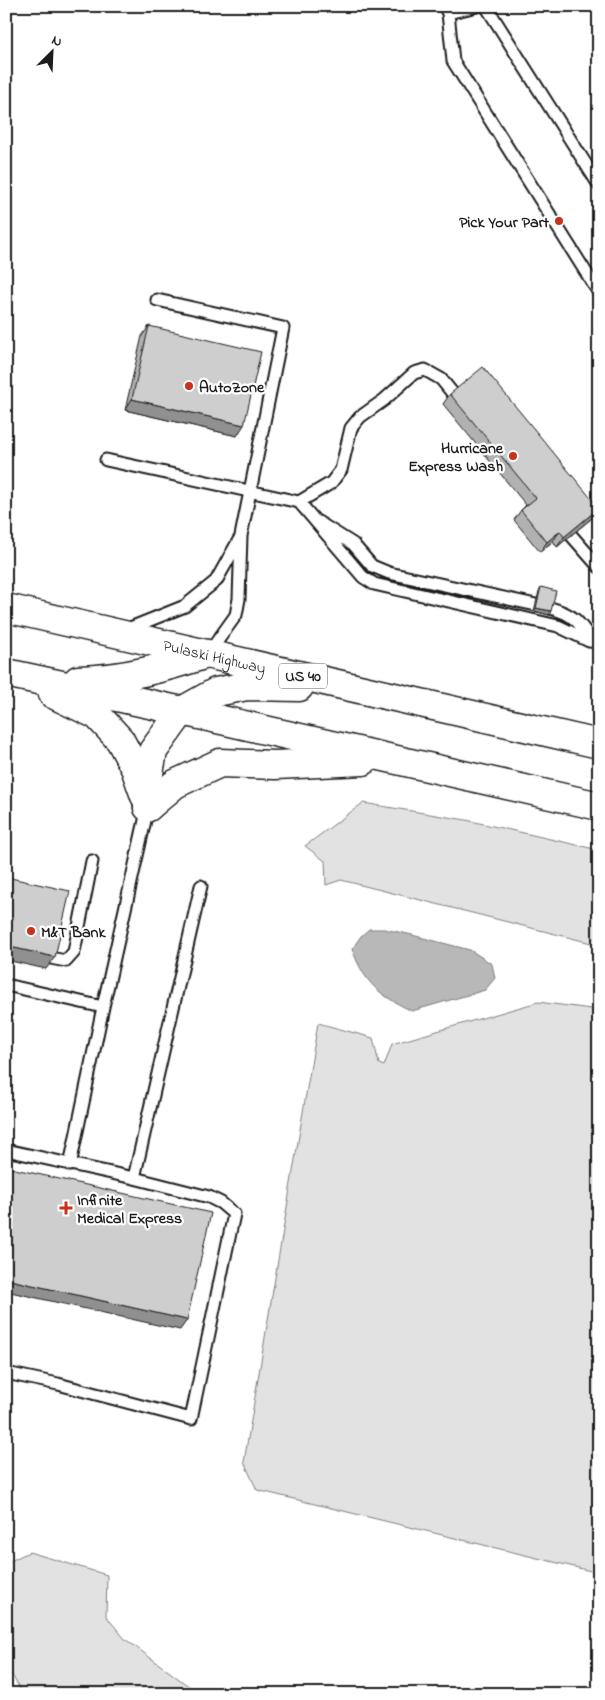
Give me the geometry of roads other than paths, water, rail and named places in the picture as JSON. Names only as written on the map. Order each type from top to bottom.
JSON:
[{"type":"highway","name":"Pulaski Highway","points":[[6,608],[599,744]]},
{"type":"highway","points":[[19,676],[106,679],[146,672],[208,654]]},
{"type":"highway","points":[[19,676],[401,760],[599,806]]},
{"type":"highway","points":[[19,676],[97,715],[120,740],[135,768],[148,807]]},
{"type":"highway","points":[[148,807],[148,779],[153,751],[182,711],[216,692],[247,686],[352,688]]},
{"type":"highway","points":[[148,807],[175,784],[220,763],[275,765],[401,760]]},
{"type":"lane","points":[[477,6],[446,10],[453,62],[599,293]]},
{"type":"lane","points":[[486,6],[599,185]]},
{"type":"lane","points":[[157,300],[283,328],[241,536],[239,599],[236,615],[208,654]]},
{"type":"lane","points":[[299,502],[331,483],[341,470],[351,428],[360,417],[384,400],[414,373],[425,370],[441,379],[454,395]]},
{"type":"lane","points":[[106,460],[299,502],[363,577],[374,584],[558,626],[596,642]]},
{"type":"lane","points":[[312,519],[353,544],[372,566],[389,573],[536,605]]},
{"type":"lane","points":[[117,633],[185,606],[216,581],[241,536]]},
{"type":"lane","points":[[571,536],[599,567]]},
{"type":"lane","points":[[550,608],[573,616],[596,642]]},
{"type":"lane","points":[[70,1165],[103,1006],[148,807]]},
{"type":"lane","points":[[32,954],[66,961],[74,952],[92,861]]},
{"type":"lane","points":[[134,1178],[201,886]]},
{"type":"lane","points":[[6,985],[103,1006]]},
{"type":"lane","points":[[6,1150],[134,1178],[209,1197],[221,1203],[234,1214],[191,1419],[58,1384],[6,1373]]},
{"type":"place","name":"Pick Your Part","points":[[559,221]]},
{"type":"place","name":"AutoZone","points":[[189,386]]},
{"type":"place","name":"Hurricane Express Wash","points":[[513,456]]},
{"type":"place","name":"M&T Bank","points":[[31,931]]},
{"type":"place","name":"Infinite Medical Express","points":[[66,1208]]}]
